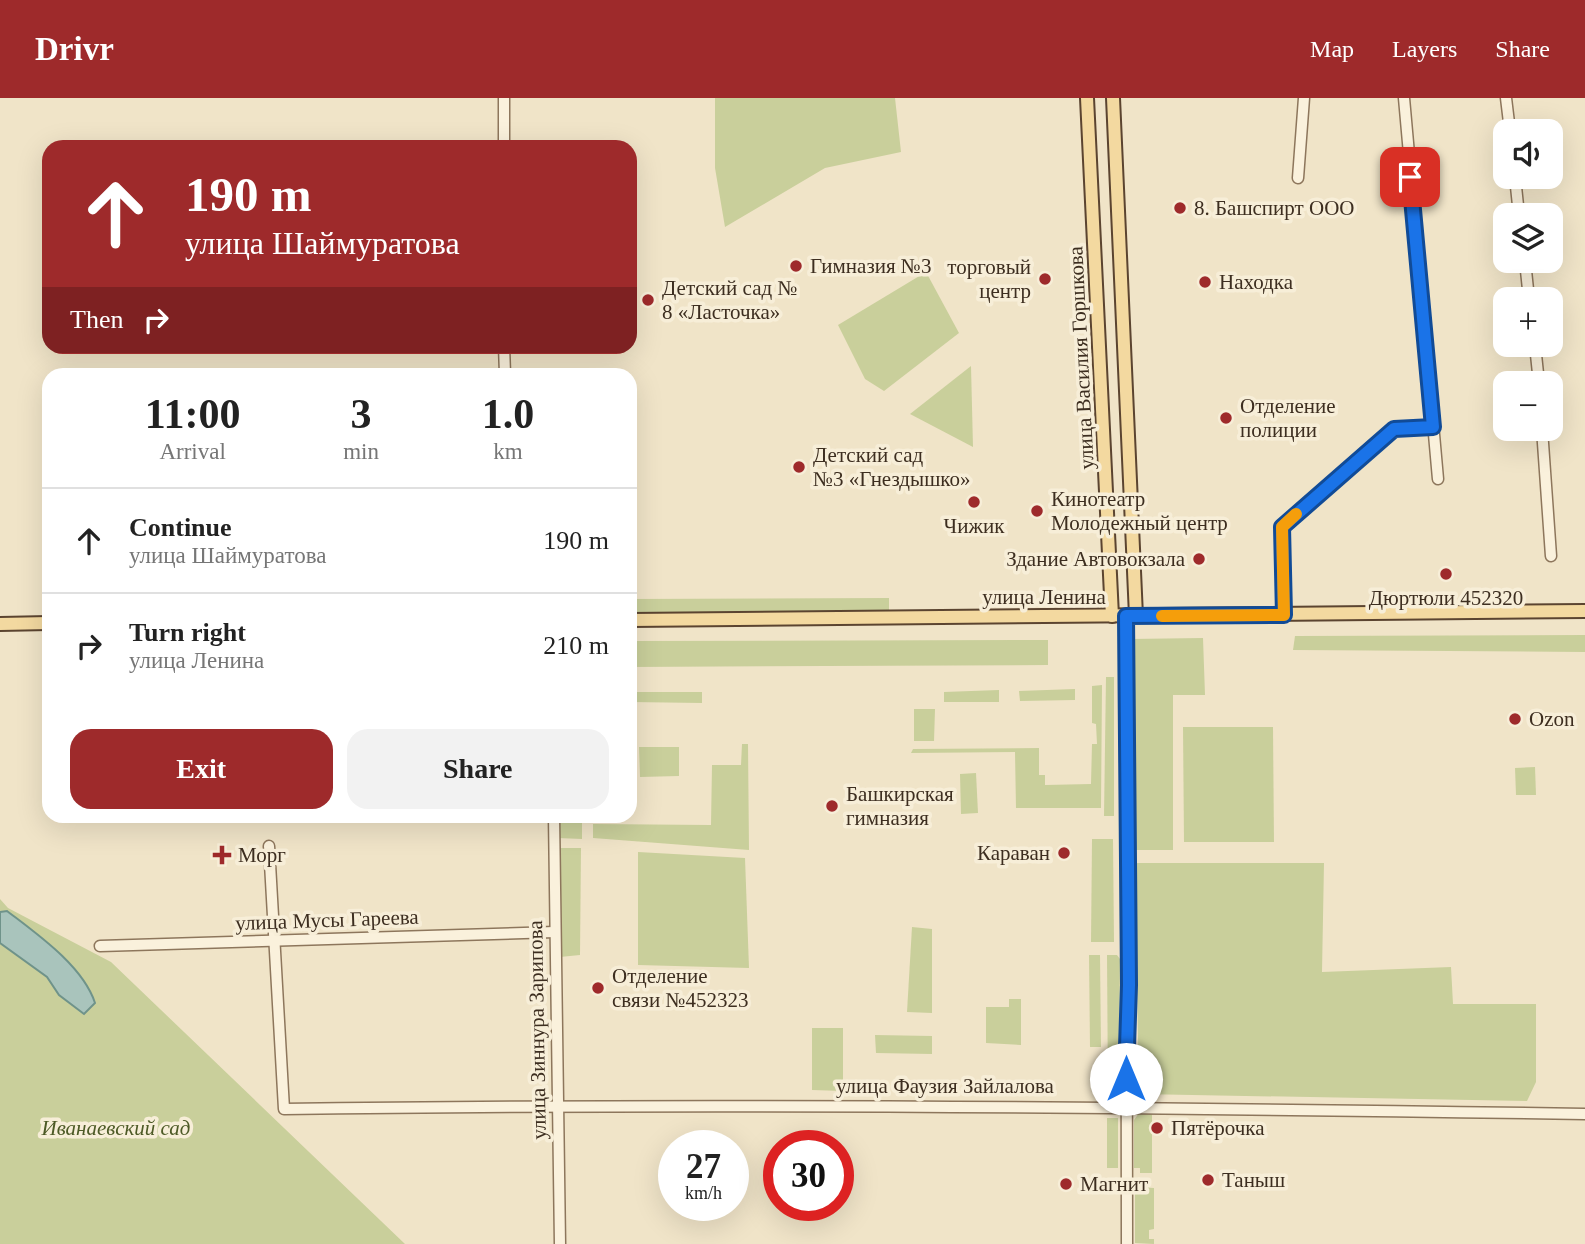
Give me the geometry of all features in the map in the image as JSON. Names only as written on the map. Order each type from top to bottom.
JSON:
[{"type":"main road","name":"улица Василия Горшкова","points":[[1087,98],[1109,529],[1125,616]]},
{"type":"main road","name":"улица Василия Горшкова","points":[[1113,98],[1133,528],[1125,616]]},
{"type":"main road","points":[[1096,283],[1122,281]]},
{"type":"main road","points":[[1109,529],[1133,528]]},
{"type":"main road","name":"улица Ленина","points":[[637,620],[1585,611]]},
{"type":"main road","points":[[0,624],[42,623]]},
{"type":"street","points":[[504,98],[504,140]]},
{"type":"street","points":[[1298,178],[1304,98]]},
{"type":"street","points":[[1404,98],[1438,479]]},
{"type":"street","points":[[1506,98],[1509,119]]},
{"type":"street","points":[[1284,615],[1282,527],[1394,429],[1433,427]]},
{"type":"street","points":[[1543,441],[1551,556]]},
{"type":"street","points":[[1125,616],[1127,1244]]},
{"type":"street","name":"улица Зиннура Зарипова","points":[[554,823],[560,1244]]},
{"type":"street","points":[[269,846],[273,940]]},
{"type":"street","name":"улица Мусы Гареева","points":[[100,946],[555,932]]},
{"type":"street","name":"улица Фаузия Зайлалова","points":[[273,940],[284,1109],[558,1105],[1126,1107],[1585,1114]]},
{"type":"green space","points":[[715,98],[895,98],[901,152],[825,168],[725,227],[715,168]]},
{"type":"green space","points":[[926,272],[959,333],[884,391],[865,379],[838,325]]},
{"type":"green space","points":[[971,366],[973,447],[910,414]]},
{"type":"green space","points":[[889,598],[889,612],[637,613],[637,599]]},
{"type":"green space","points":[[1585,635],[1585,652],[1293,650],[1295,636]]},
{"type":"green space","points":[[1203,638],[1205,695],[1173,695],[1173,850],[1134,850],[1130,639]]},
{"type":"green space","points":[[1048,640],[1048,665],[637,667],[637,641]]},
{"type":"green space","points":[[1106,677],[1114,677],[1114,816],[1104,816]]},
{"type":"green space","points":[[1102,685],[1101,808],[1016,808],[1015,752],[911,753],[913,749],[1039,748],[1039,775],[1045,775],[1045,785],[1091,784],[1092,744],[1097,744],[1096,724],[1092,723],[1092,686]]},
{"type":"green space","points":[[1075,689],[1075,700],[1020,701],[1019,691]]},
{"type":"green space","points":[[999,690],[999,702],[944,702],[944,692]]},
{"type":"green space","points":[[637,692],[702,692],[702,703],[637,702]]},
{"type":"green space","points":[[914,709],[935,709],[934,741],[914,741]]},
{"type":"green space","points":[[1183,727],[1273,727],[1274,842],[1184,842]]},
{"type":"green space","points":[[742,744],[748,744],[749,850],[593,838],[593,824],[711,825],[712,765],[741,765]]},
{"type":"green space","points":[[639,747],[679,747],[679,776],[640,777]]},
{"type":"green space","points":[[1535,767],[1536,795],[1516,795],[1515,768]]},
{"type":"green space","points":[[976,773],[978,813],[961,814],[960,774]]},
{"type":"green space","points":[[557,823],[582,823],[582,839],[557,838]]},
{"type":"green space","points":[[1092,839],[1113,839],[1114,942],[1091,942]]},
{"type":"green space","points":[[557,848],[581,848],[580,955],[560,957]]},
{"type":"green space","points":[[638,852],[745,858],[749,968],[638,965]]},
{"type":"green space","points":[[1135,863],[1324,863],[1322,972],[1451,967],[1453,1004],[1536,1004],[1536,1082],[1527,1101],[1139,1094]]},
{"type":"green space","name":"Иванаевский сад","points":[[0,899],[8,908],[111,962],[405,1244],[0,1244]]},
{"type":"green space","points":[[912,927],[932,929],[932,1013],[907,1012]]},
{"type":"green space","points":[[1089,955],[1100,955],[1101,1047],[1090,1047]]},
{"type":"green space","points":[[1107,955],[1117,955],[1120,959],[1119,1093],[1108,1097]]},
{"type":"green space","points":[[1009,999],[1021,999],[1021,1045],[986,1043],[986,1007],[1009,1007]]},
{"type":"green space","points":[[812,1028],[843,1028],[843,1091],[812,1090]]},
{"type":"green space","points":[[875,1035],[932,1036],[932,1054],[876,1053]]},
{"type":"green space","points":[[1139,1113],[1152,1113],[1152,1173],[1140,1173],[1140,1168],[1134,1168],[1134,1120]]},
{"type":"green space","points":[[1107,1118],[1118,1118],[1118,1168],[1107,1168]]},
{"type":"green space","points":[[1135,1187],[1154,1188],[1154,1229],[1149,1230],[1149,1239],[1154,1239],[1154,1244],[1135,1243]]},
{"type":"water","points":[[7,911],[58,952],[80,976],[95,1003],[84,1014],[59,995],[47,977],[0,943],[0,912]]},
{"type":"slow traffic","points":[[1162,616],[1284,615],[1282,527],[1296,514]]},
{"type":"place","name":"8. Башспирт ООО","points":[[1180,208]]},
{"type":"place","name":"Гимназия №3","points":[[796,266]]},
{"type":"place","name":"торговый центр","points":[[1045,279]]},
{"type":"place","name":"Находка","points":[[1205,282]]},
{"type":"place","name":"Детский сад № 8 «Ласточка»","points":[[648,300]]},
{"type":"place","name":"Отделение полиции","points":[[1226,418]]},
{"type":"place","name":"Детский сад №3 «Гнездышко»","points":[[799,467]]},
{"type":"place","name":"Чижик","points":[[974,502]]},
{"type":"place","name":"Кинотеатр Молодежный центр","points":[[1037,511]]},
{"type":"place","name":"Здание Автовокзала","points":[[1199,559]]},
{"type":"place","name":"Дюртюли 452320","points":[[1446,574]]},
{"type":"place","name":"Ozon","points":[[1515,719]]},
{"type":"place","name":"Башкирская гимназия","points":[[832,806]]},
{"type":"place","name":"Караван","points":[[1064,853]]},
{"type":"place","name":"Морг","points":[[222,855]]},
{"type":"place","name":"Отделение связи №452323","points":[[598,988]]},
{"type":"place","name":"Пятёрочка","points":[[1157,1128]]},
{"type":"place","name":"Таныш","points":[[1208,1180]]},
{"type":"place","name":"Магнит","points":[[1066,1184]]},
{"type":"route","points":[[1126,1079],[1129,985],[1126,616],[1284,615],[1282,527],[1394,429],[1433,427],[1410,177]]}]
